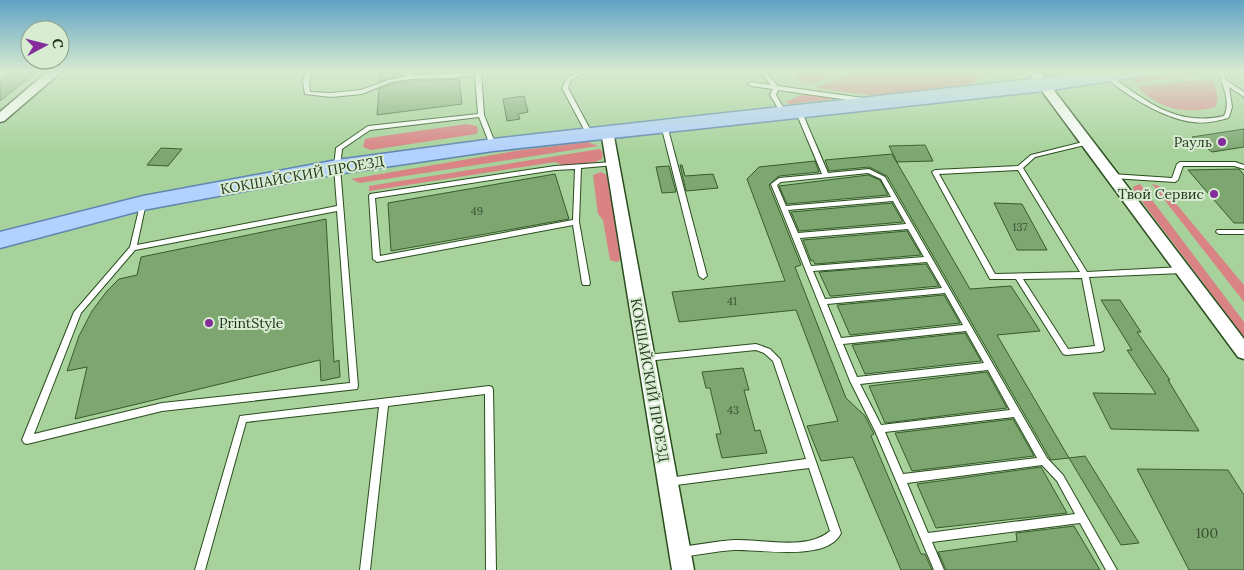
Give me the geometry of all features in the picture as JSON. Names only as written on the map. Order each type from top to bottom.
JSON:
[{"type":"main road","name":"КОКШАЙСКИЙ ПРОЕЗД","points":[[0,240],[143,203],[337,166],[598,132],[912,99]]},
{"type":"street","points":[[0,118],[23,99]]},
{"type":"street","points":[[1058,99],[1112,176],[1244,352]]},
{"type":"street","name":"КОКШАЙСКИЙ ПРОЕЗД","points":[[598,132],[613,164],[683,570]]},
{"type":"lane","points":[[480,99],[481,115],[493,145]]},
{"type":"lane","points":[[573,99],[598,132]]},
{"type":"lane","points":[[777,99],[790,111],[826,174]]},
{"type":"lane","points":[[854,99],[877,102]]},
{"type":"lane","points":[[1139,99],[1170,115],[1197,120],[1220,120],[1226,117],[1230,112],[1229,99]]},
{"type":"lane","points":[[143,203],[133,248],[78,312],[27,440],[162,407],[354,386],[337,166],[339,148],[368,128],[481,115]]},
{"type":"lane","points":[[664,125],[703,276]]},
{"type":"lane","points":[[1087,142],[1033,156],[1020,168],[935,172],[993,277],[1182,270]]},
{"type":"lane","points":[[576,222],[377,259],[372,196],[555,168],[613,164]]},
{"type":"lane","points":[[1112,176],[1175,180],[1180,164],[1235,164],[1244,166]]},
{"type":"lane","points":[[578,167],[576,222],[586,282]]},
{"type":"lane","points":[[1018,277],[1066,352],[1100,349],[1085,275],[1020,168]]},
{"type":"lane","points":[[939,570],[878,429],[854,382],[774,184],[779,180],[869,171],[883,178],[1044,461],[1060,478],[1112,570]]},
{"type":"lane","points":[[784,208],[895,199]]},
{"type":"lane","points":[[133,248],[340,208]]},
{"type":"lane","points":[[795,236],[911,226]]},
{"type":"lane","points":[[1219,232],[1244,232]]},
{"type":"lane","points":[[808,269],[929,259]]},
{"type":"lane","points":[[822,302],[947,290]]},
{"type":"lane","points":[[838,341],[968,328]]},
{"type":"lane","points":[[646,358],[756,347],[767,351],[776,359],[836,532],[830,540],[810,545],[780,547],[736,545],[680,552]]},
{"type":"lane","points":[[854,382],[990,366]]},
{"type":"lane","points":[[200,570],[243,418],[490,390],[491,570]]},
{"type":"lane","points":[[365,570],[384,402]]},
{"type":"lane","points":[[878,429],[1016,412]]},
{"type":"lane","points":[[900,479],[1044,461]]},
{"type":"lane","points":[[668,482],[811,462]]},
{"type":"lane","points":[[925,538],[1083,518]]},
{"type":"shaded area","points":[[793,99],[837,99],[790,104],[785,102]]},
{"type":"shaded area","points":[[1152,99],[1218,99],[1215,107],[1194,110],[1173,108]]},
{"type":"shaded area","points":[[467,124],[477,126],[478,131],[476,134],[371,150],[363,147],[365,139],[369,138]]},
{"type":"shaded area","points":[[588,142],[598,146],[360,183],[351,179],[522,150]]},
{"type":"shaded area","points":[[600,149],[603,153],[602,159],[595,162],[566,166],[555,162],[369,191],[369,186]]},
{"type":"shaded area","points":[[601,172],[607,175],[621,256],[619,261],[616,262],[610,260],[603,220],[598,214],[593,175]]},
{"type":"shaded area","points":[[1140,184],[1244,322],[1244,337],[1134,191],[1133,187]]},
{"type":"shaded area","points":[[1152,184],[1159,186],[1167,193],[1244,285],[1244,302]]},
{"type":"building","points":[[378,99],[461,99],[462,104],[377,115]]},
{"type":"building","points":[[503,99],[525,99],[528,112],[518,114],[520,119],[507,121]]},
{"type":"building","name":"Рауль","points":[[1244,129],[1244,147],[1212,152],[1192,137]]},
{"type":"building","points":[[925,145],[933,161],[897,162],[889,146]]},
{"type":"building","points":[[161,148],[182,149],[168,166],[147,165]]},
{"type":"building","points":[[892,154],[970,289],[1011,286],[1040,331],[997,335],[1069,458],[1051,460],[1049,457],[887,176],[869,167],[829,171],[825,160]]},
{"type":"building","points":[[815,161],[819,172],[779,176],[769,185],[801,265],[795,267],[846,398],[865,416],[874,434],[871,436],[921,554],[925,554],[932,570],[901,570],[853,457],[821,461],[807,426],[838,421],[796,310],[679,322],[672,292],[785,281],[747,179],[759,167]]},
{"type":"building","points":[[680,165],[682,165],[685,176],[713,174],[718,188],[686,191]]},
{"type":"building","points":[[669,166],[676,192],[662,193],[656,167]]},
{"type":"building","points":[[1239,169],[1244,175],[1244,223],[1234,223],[1188,170]]},
{"type":"building","points":[[555,174],[569,219],[391,251],[388,203]]},
{"type":"building","points":[[868,175],[880,180],[888,195],[787,204],[779,186]]},
{"type":"building","points":[[892,203],[903,222],[799,231],[791,212]]},
{"type":"building","points":[[994,203],[1022,204],[1047,250],[1017,250]]},
{"type":"building","name":"PrintStyle","points":[[326,219],[334,362],[339,360],[340,377],[321,381],[320,360],[75,419],[87,367],[67,371],[79,336],[92,311],[107,291],[119,279],[137,275],[141,257]]},
{"type":"building","points":[[907,231],[921,255],[815,264],[813,260],[811,261],[803,240]]},
{"type":"building","points":[[926,264],[939,286],[830,296],[819,272]]},
{"type":"building","points":[[944,295],[960,323],[850,335],[837,305]]},
{"type":"building","points":[[1101,300],[1120,300],[1141,332],[1137,332],[1170,380],[1168,380],[1199,431],[1111,429],[1093,393],[1156,394],[1127,350],[1132,350]]},
{"type":"building","points":[[965,333],[981,361],[865,374],[852,345]]},
{"type":"building","points":[[743,368],[749,390],[744,390],[755,431],[760,430],[767,453],[722,458],[716,434],[721,434],[710,388],[706,388],[702,372]]},
{"type":"building","points":[[987,372],[1007,408],[885,423],[869,386]]},
{"type":"building","points":[[1013,419],[1034,456],[912,471],[895,433]]},
{"type":"building","points":[[1085,456],[1139,543],[1121,545],[1069,458]]},
{"type":"building","points":[[1041,467],[1067,513],[936,528],[917,484]]},
{"type":"building","points":[[1137,469],[1228,470],[1244,495],[1244,570],[1189,570]]},
{"type":"building","points":[[1074,526],[1100,570],[946,570],[938,552],[1017,541],[1016,533]]},
{"type":"place","name":"Рауль","points":[[1222,142]]},
{"type":"place","name":"Твой Сервис","points":[[1214,194]]},
{"type":"place","name":"PrintStyle","points":[[209,323]]}]
